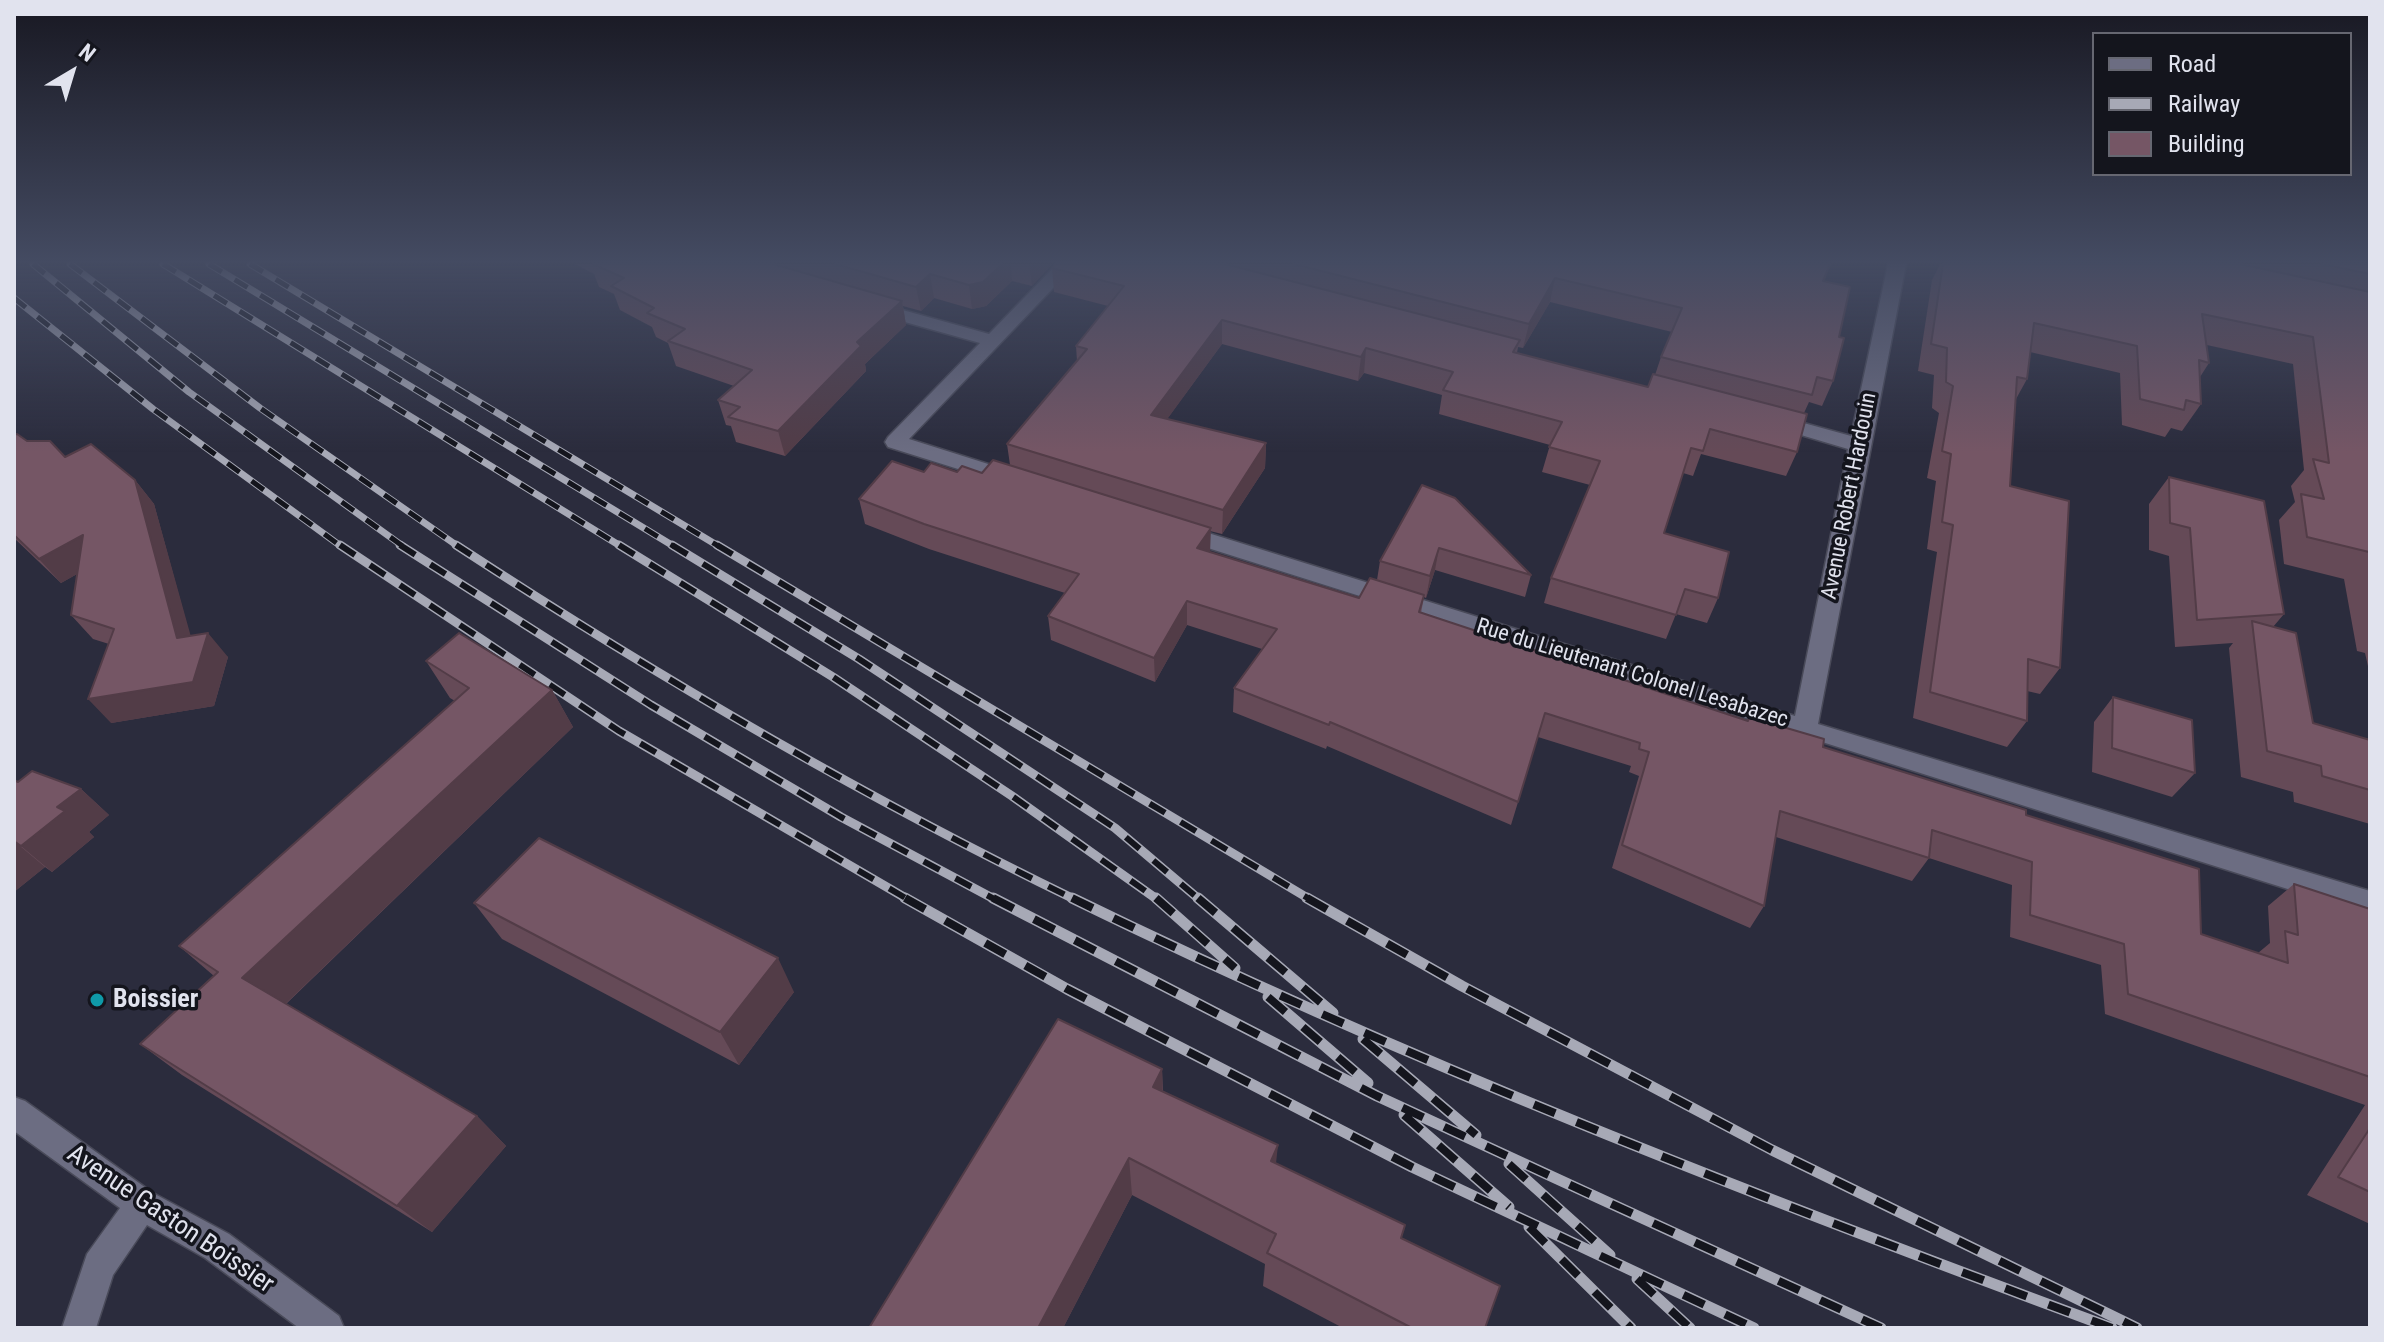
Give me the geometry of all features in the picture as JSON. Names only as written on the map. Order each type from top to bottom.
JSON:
[{"type":"street","points":[[942,327],[992,341]]},
{"type":"street","points":[[1006,327],[895,442],[1030,484]]},
{"type":"street","name":"Avenue Robert Hardouin","points":[[1805,729],[1884,327]]},
{"type":"street","points":[[1758,417],[1859,445]]},
{"type":"street","name":"Rue du Lieutenant Colonel Lesabazec","points":[[1165,527],[2370,903]]},
{"type":"street","name":"Avenue Gaston Boissier","points":[[14,1112],[142,1204],[217,1246],[327,1328]]},
{"type":"street","points":[[79,1328],[99,1266],[142,1204]]},
{"type":"building","points":[[679,327],[874,327],[857,342],[861,346],[778,431],[728,417],[740,407],[718,400],[752,370],[668,341],[685,329]]},
{"type":"building","points":[[1091,327],[1217,327],[1151,415],[1266,443],[1223,510],[1007,444],[1087,349],[1076,346]]},
{"type":"building","points":[[1247,327],[1468,327],[1520,340],[1513,352],[1648,387],[1653,374],[1807,414],[1797,452],[1710,429],[1703,451],[1691,448],[1664,533],[1729,552],[1718,598],[1685,589],[1676,615],[1551,578],[1600,461],[1549,447],[1562,422],[1443,390],[1453,372],[1366,348],[1361,357]]},
{"type":"building","points":[[1674,327],[1841,327],[1839,337],[1844,338],[1833,381],[1817,377],[1812,395],[1661,357]]},
{"type":"building","points":[[1934,327],[2034,327],[2027,379],[2017,377],[2010,486],[2069,501],[2060,668],[2028,659],[2027,721],[1930,692],[1953,525],[1942,522],[1951,454],[1942,451],[1953,386],[1946,382],[1947,348],[1931,344]]},
{"type":"building","points":[[2050,327],[2204,327],[2209,363],[2199,360],[2201,404],[2186,400],[2184,410],[2140,399],[2137,346]]},
{"type":"building","points":[[2263,327],[2370,327],[2370,556],[2369,552],[2307,537],[2301,494],[2324,499],[2313,459],[2329,463],[2313,337]]},
{"type":"building","points":[[14,435],[27,441],[50,441],[65,457],[91,444],[135,480],[177,638],[208,633],[193,682],[88,699],[114,629],[71,615],[83,535],[39,559],[14,535]]},
{"type":"building","points":[[993,460],[1211,528],[1197,548],[1359,598],[1370,578],[1424,595],[1419,612],[1748,721],[1749,717],[1824,739],[1823,747],[2026,810],[2026,815],[2199,869],[2201,934],[2288,963],[2285,931],[2298,935],[2294,884],[2370,909],[2370,1077],[2128,994],[2124,944],[2030,915],[2032,862],[1932,830],[1929,858],[1780,811],[1764,906],[1622,845],[1649,752],[1639,749],[1640,743],[1545,713],[1518,802],[1330,722],[1329,725],[1234,688],[1277,629],[1187,601],[1154,658],[1048,616],[1079,574],[924,524],[859,499],[892,461],[924,472],[931,463],[957,472],[962,466],[982,473]]},
{"type":"building","points":[[2169,477],[2264,501],[2284,614],[2197,620],[2190,528],[2170,523]]},
{"type":"building","points":[[1422,485],[1455,498],[1531,575],[1439,548],[1430,576],[1380,561]]},
{"type":"building","points":[[2252,621],[2296,633],[2313,723],[2370,740],[2370,790],[2322,776],[2321,766],[2267,751]]},
{"type":"building","points":[[459,633],[552,690],[242,978],[477,1116],[397,1206],[140,1044],[218,972],[179,946],[469,688],[426,661]]},
{"type":"building","points":[[2113,697],[2192,720],[2195,773],[2112,748]]},
{"type":"building","points":[[32,771],[81,789],[57,807],[65,811],[21,846],[14,841],[14,780],[18,782]]},
{"type":"building","points":[[539,838],[778,958],[720,1032],[474,903]]},
{"type":"building","points":[[1058,1019],[1162,1069],[1153,1087],[1278,1145],[1271,1161],[1405,1225],[1401,1238],[1500,1286],[1485,1328],[1412,1328],[1267,1253],[1276,1234],[1129,1158],[1038,1328],[869,1328]]},
{"type":"building","points":[[2370,1128],[2370,1192],[2338,1177]]},
{"type":"railway","points":[[50,327],[153,409],[342,547]]},
{"type":"railway","points":[[109,327],[189,392],[404,547]]},
{"type":"railway","points":[[153,327],[260,408],[458,546]]},
{"type":"railway","points":[[265,327],[622,547]]},
{"type":"railway","points":[[312,327],[675,547]]},
{"type":"railway","points":[[354,327],[720,547]]},
{"type":"railway","points":[[340,545],[619,731],[909,900]]},
{"type":"railway","points":[[400,545],[651,705],[841,817],[996,900]]},
{"type":"railway","points":[[619,545],[833,677],[1012,796],[1158,900]]},
{"type":"railway","points":[[672,545],[859,659],[1115,828],[1200,900]]},
{"type":"railway","points":[[717,545],[1311,900]]},
{"type":"railway","points":[[458,546],[760,733],[917,819],[1072,898]]},
{"type":"railway","points":[[905,898],[1067,989],[1412,1167],[1754,1328]]},
{"type":"railway","points":[[993,898],[1377,1096],[1881,1328]]},
{"type":"railway","points":[[1072,898],[1328,1017],[1587,1126],[2112,1328]]},
{"type":"railway","points":[[1072,898],[1076,900]]},
{"type":"railway","points":[[1156,898],[1235,968]]},
{"type":"railway","points":[[1198,898],[1333,1013]]},
{"type":"railway","points":[[1307,898],[1462,986],[1772,1150],[2137,1328]]},
{"type":"railway","points":[[1268,997],[1368,1083]]},
{"type":"railway","points":[[1363,1039],[1476,1135]]},
{"type":"railway","points":[[1404,1115],[1509,1207]]},
{"type":"railway","points":[[1509,1164],[1610,1255]]},
{"type":"railway","points":[[1529,1227],[1631,1328]]},
{"type":"railway","points":[[1637,1279],[1690,1328]]},
{"type":"place","name":"Boissier","points":[[97,1000]]}]
